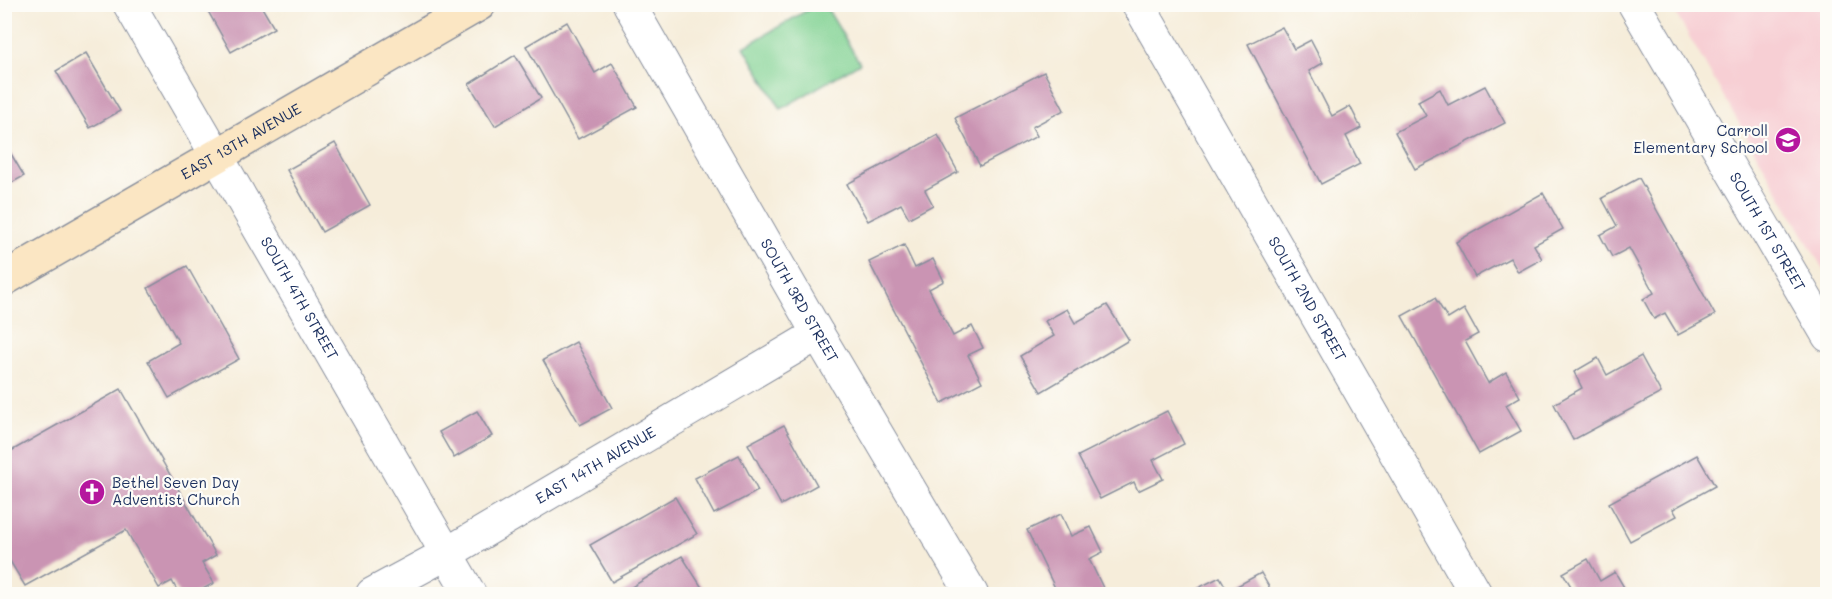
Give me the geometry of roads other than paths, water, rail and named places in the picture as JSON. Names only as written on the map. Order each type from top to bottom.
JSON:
[{"type":"street","name":"SOUTH 4TH STREET","points":[[129,4],[470,594]]},
{"type":"street","name":"EAST 13TH AVENUE","points":[[4,279],[479,4]]},
{"type":"street","name":"SOUTH 3RD STREET","points":[[628,4],[818,334],[972,594]]},
{"type":"street","name":"SOUTH 2ND STREET","points":[[1138,4],[1476,594]]},
{"type":"street","name":"SOUTH 1ST STREET","points":[[1634,4],[1827,336]]},
{"type":"street","name":"EAST 14TH AVENUE","points":[[372,594],[446,554],[818,334]]},
{"type":"place","name":"Carroll Elementary School","points":[[1788,140]]},
{"type":"place","name":"Bethel Seven Day Adventist Church","points":[[92,492]]}]
